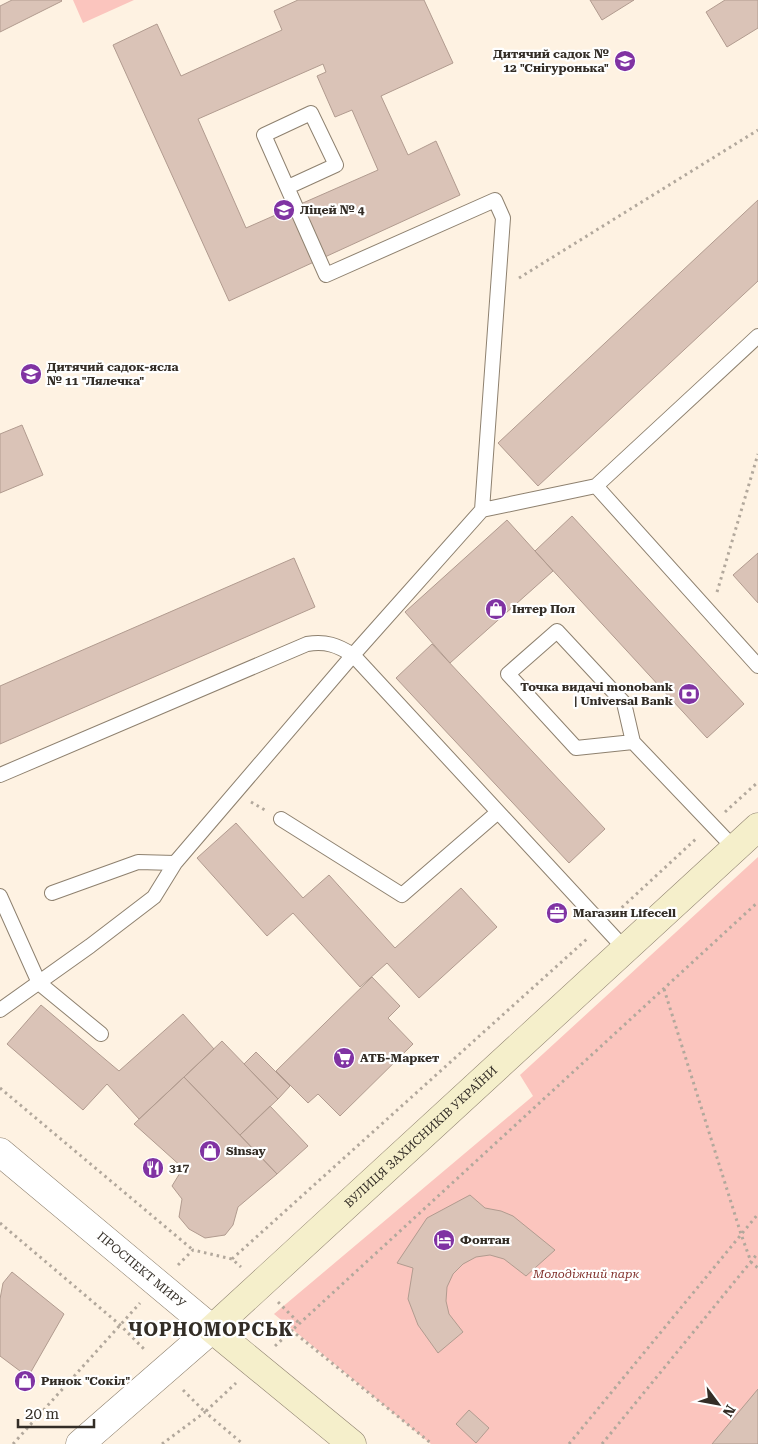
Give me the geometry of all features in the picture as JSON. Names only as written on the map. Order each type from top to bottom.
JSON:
[{"type":"main road","name":"ВУЛИЦЯ ЗАХИСНИКІВ УКРАЇНИ","points":[[212,1329],[758,827]]},
{"type":"main road","name":"ПРОСПЕКТ МИРУ","points":[[212,1329],[352,1444]]},
{"type":"street","name":"ПРОСПЕКТ МИРУ","points":[[0,1152],[212,1329]]},
{"type":"street","name":"ВУЛИЦЯ ЗАХИСНИКІВ УКРАЇНИ","points":[[80,1444],[212,1329]]},
{"type":"lane","points":[[288,187],[336,165],[311,113],[264,135],[326,275],[495,200],[503,218],[482,510]]},
{"type":"lane","points":[[0,1010],[154,898],[175,863],[353,656],[482,510],[596,486],[758,336]]},
{"type":"lane","points":[[596,486],[756,661]]},
{"type":"lane","points":[[634,742],[576,748],[508,674],[557,631],[624,703],[634,742],[734,849]]},
{"type":"lane","points":[[0,775],[307,644],[321,642],[339,646],[353,656],[625,949]]},
{"type":"lane","points":[[281,819],[402,895],[498,812]]},
{"type":"lane","points":[[52,893],[138,862],[175,863]]},
{"type":"lane","points":[[0,896],[39,983],[102,1034]]},
{"type":"path","points":[[498,291],[758,130]]},
{"type":"path","points":[[711,614],[758,454]]},
{"type":"path","points":[[232,1259],[603,925],[758,782]]},
{"type":"path","points":[[236,792],[281,819]]},
{"type":"path","points":[[432,1444],[291,1330],[758,902]]},
{"type":"path","points":[[664,989],[750,1262],[758,1268]]},
{"type":"path","points":[[0,1088],[193,1250],[232,1259],[299,1323]]},
{"type":"path","points":[[569,1444],[758,1214]]},
{"type":"path","points":[[0,1223],[119,1324]]},
{"type":"path","points":[[13,1444],[119,1324],[193,1250]]},
{"type":"path","points":[[602,1444],[758,1253]]},
{"type":"path","points":[[162,1444],[205,1412],[243,1444]]},
{"type":"green space","points":[[73,0],[134,0],[83,23]]},
{"type":"green space","name":"Молодіжний парк","points":[[758,857],[758,1444],[431,1444],[274,1314],[533,1096],[520,1075]]},
{"type":"building","points":[[12,0],[62,1],[0,32],[0,6]]},
{"type":"building","points":[[298,0],[424,0],[453,63],[381,96],[408,155],[436,141],[460,195],[229,301],[113,45],[157,24],[181,76],[282,30],[274,11]],"holes":[[[323,64],[326,72],[317,76],[335,117],[352,110],[378,170],[246,228],[198,119]]]},
{"type":"building","points":[[590,0],[634,0],[602,20]]},
{"type":"building","points":[[725,0],[758,0],[758,28],[727,47],[706,12]]},
{"type":"building","points":[[758,200],[758,281],[538,486],[498,443]]},
{"type":"building","points":[[22,425],[43,475],[0,493],[0,434]]},
{"type":"building","points":[[572,516],[744,704],[707,738],[535,551]]},
{"type":"building","points":[[507,520],[553,571],[450,663],[405,612]]},
{"type":"building","points":[[758,553],[758,603],[733,575]]},
{"type":"building","points":[[294,558],[315,607],[0,744],[0,686]]},
{"type":"building","points":[[432,644],[605,829],[569,863],[396,678]]},
{"type":"building","points":[[236,823],[303,898],[329,875],[395,948],[461,888],[497,927],[419,998],[387,963],[360,987],[293,913],[267,936],[197,858]]},
{"type":"building","name":"АТБ-Маркет","points":[[372,977],[400,1006],[388,1018],[413,1044],[340,1116],[318,1094],[308,1103],[276,1071]]},
{"type":"building","points":[[41,1005],[119,1071],[183,1014],[214,1049],[139,1119],[107,1084],[83,1110],[7,1044]]},
{"type":"building","points":[[222,1041],[278,1099],[240,1135],[184,1077]]},
{"type":"building","points":[[256,1052],[290,1086],[278,1099],[244,1064]]},
{"type":"building","name":"Sinsay","points":[[184,1077],[277,1174],[238,1207],[233,1225],[225,1235],[205,1238],[189,1229],[179,1217],[182,1199],[172,1186],[183,1168],[134,1124]]},
{"type":"building","points":[[270,1106],[308,1146],[277,1174],[240,1135]]},
{"type":"building","points":[[470,1195],[485,1208],[501,1211],[513,1216],[555,1250],[526,1276],[504,1259],[490,1255],[476,1257],[463,1264],[453,1274],[447,1287],[446,1301],[449,1314],[463,1332],[438,1353],[418,1325],[408,1299],[413,1268],[397,1263],[427,1218]]},
{"type":"building","points":[[12,1272],[64,1314],[28,1377],[0,1356],[0,1299],[3,1283]]},
{"type":"building","points":[[758,1389],[758,1444],[712,1444]]},
{"type":"building","points":[[469,1410],[489,1428],[476,1443],[456,1424]]},
{"type":"place","name":"Дитячий садок № 12 \"Снігуронька\"","points":[[625,61]]},
{"type":"place","name":"Ліцей № 4","points":[[284,210]]},
{"type":"place","name":"Дитячий садок-ясла № 11 \"Лялечка\"","points":[[31,374]]},
{"type":"place","name":"Інтер Пол","points":[[496,609]]},
{"type":"place","name":"Точка видачі monobank | Universal Bank","points":[[689,694]]},
{"type":"place","name":"Магазин Lifecell","points":[[557,913]]},
{"type":"place","name":"АТБ-Маркет","points":[[344,1058]]},
{"type":"place","name":"Sinsay","points":[[210,1151]]},
{"type":"place","name":"317","points":[[153,1168]]},
{"type":"place","name":"Фонтан","points":[[444,1240]]},
{"type":"place","name":"Ринок \"Сокіл\"","points":[[25,1381]]},
{"type":"district","name":"ЧОРНОМОРСЬК","points":[[211,1329]]}]
